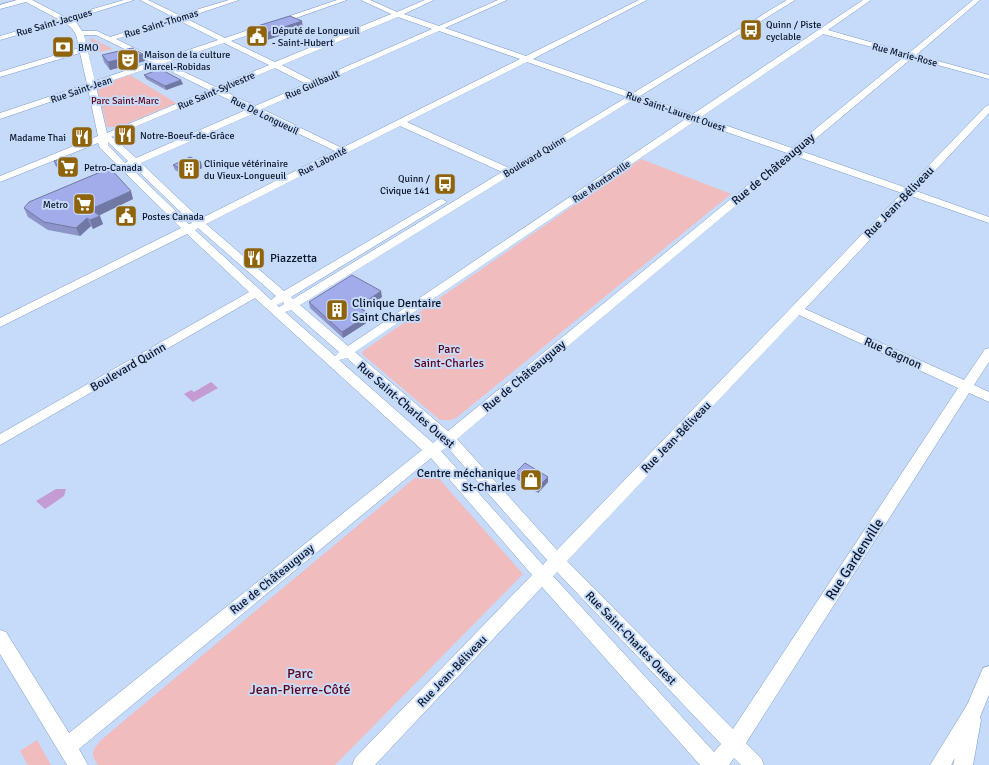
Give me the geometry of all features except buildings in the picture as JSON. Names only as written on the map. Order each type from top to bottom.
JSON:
[{"type":"street","points":[[0,7],[26,0],[76,26],[80,33]]},
{"type":"street","name":"Rue Saint-Jacques","points":[[0,38],[131,0]]},
{"type":"street","points":[[143,0],[313,84]]},
{"type":"street","name":"Rue Saint-Thomas","points":[[110,39],[236,0]]},
{"type":"street","name":"Rue Saint-Jean","points":[[0,116],[344,0]]},
{"type":"street","name":"Rue Saint-Laurent Ouest","points":[[364,0],[397,14],[989,220]]},
{"type":"street","name":"Rue Saint-Sylvestre","points":[[0,179],[103,138],[431,0]]},
{"type":"street","name":"Rue Guilbault","points":[[122,168],[504,0]]},
{"type":"street","name":"Rue Labonté","points":[[0,323],[644,0]]},
{"type":"street","name":"Boulevard Quinn","points":[[273,309],[509,172],[780,0]]},
{"type":"street","name":"Boulevard Quinn","points":[[287,301],[500,168],[630,95],[792,0]]},
{"type":"street","name":"Rue Montarville","points":[[332,361],[347,353],[868,0]]},
{"type":"street","name":"Rue de Châteauguay","points":[[67,747],[432,450],[448,439],[978,0]]},
{"type":"street","name":"Rue Marie-Rose","points":[[822,32],[989,77]]},
{"type":"street","name":"Rue De Longueuil","points":[[80,33],[97,33],[341,151]]},
{"type":"street","name":"Rue Saint-Charles Ouest","points":[[80,33],[103,138],[103,146],[122,168],[273,309],[432,450],[542,576],[714,765]]},
{"type":"street","points":[[0,75],[84,49]]},
{"type":"street","name":"Rue Jean-Béliveau","points":[[362,765],[989,108]]},
{"type":"street","points":[[400,122],[509,172]]},
{"type":"street","name":"Rue Saint-Charles Ouest","points":[[103,138],[112,141],[198,224],[448,439],[557,561],[754,765]]},
{"type":"street","name":"Boulevard Quinn","points":[[0,440],[256,293]]},
{"type":"street","name":"Rue Gagnon","points":[[797,310],[989,397]]},
{"type":"street","name":"Rue Gardenville","points":[[714,765],[734,744],[989,352]]},
{"type":"street","points":[[0,638],[78,765]]},
{"type":"street","points":[[940,765],[973,711],[989,674]]},
{"type":"street","points":[[963,765],[973,711]]},
{"type":"green space","points":[[91,38],[113,49],[94,53]]},
{"type":"green space","name":"Parc Saint-Marc","points":[[130,75],[176,103],[118,127],[107,127],[97,86]]},
{"type":"green space","name":"Parc Saint-Charles","points":[[641,159],[731,194],[456,418],[450,420],[440,420],[362,354],[363,351]]},
{"type":"green space","name":"Parc Jean-Pierre-Côté","points":[[429,471],[434,473],[523,574],[335,765],[98,765],[94,758],[93,752],[101,740],[422,472]]},
{"type":"green space","points":[[37,740],[51,765],[28,765],[20,751]]},
{"type":"shaded area","points":[[211,382],[218,388],[193,402],[184,394],[191,390],[194,392]]},
{"type":"shaded area","points":[[56,489],[66,489],[64,496],[45,509],[36,501]]},
{"type":"place","name":"Quinn / Piste cyclable","points":[[751,30]]},
{"type":"place","name":"Député de Longueuil - Saint-Hubert","points":[[257,36]]},
{"type":"place","name":"BMO","points":[[63,47]]},
{"type":"place","name":"Maison de la culture Marcel-Robidas","points":[[128,60]]},
{"type":"place","name":"Notre-Boeuf-de-Grâce","points":[[125,135]]},
{"type":"place","name":"Madame Thai","points":[[82,137]]},
{"type":"place","name":"Petro-Canada","points":[[68,167]]},
{"type":"place","name":"Clinique vétérinaire du Vieux-Longueuil","points":[[189,169]]},
{"type":"place","name":"Quinn / Civique 141","points":[[445,184]]},
{"type":"place","name":"Metro","points":[[84,204]]},
{"type":"place","name":"Postes Canada","points":[[126,216]]},
{"type":"place","name":"Piazzetta","points":[[254,258]]},
{"type":"place","name":"Clinique Dentaire Saint Charles","points":[[337,310]]},
{"type":"place","name":"Centre méchanique St-Charles","points":[[531,480]]}]
